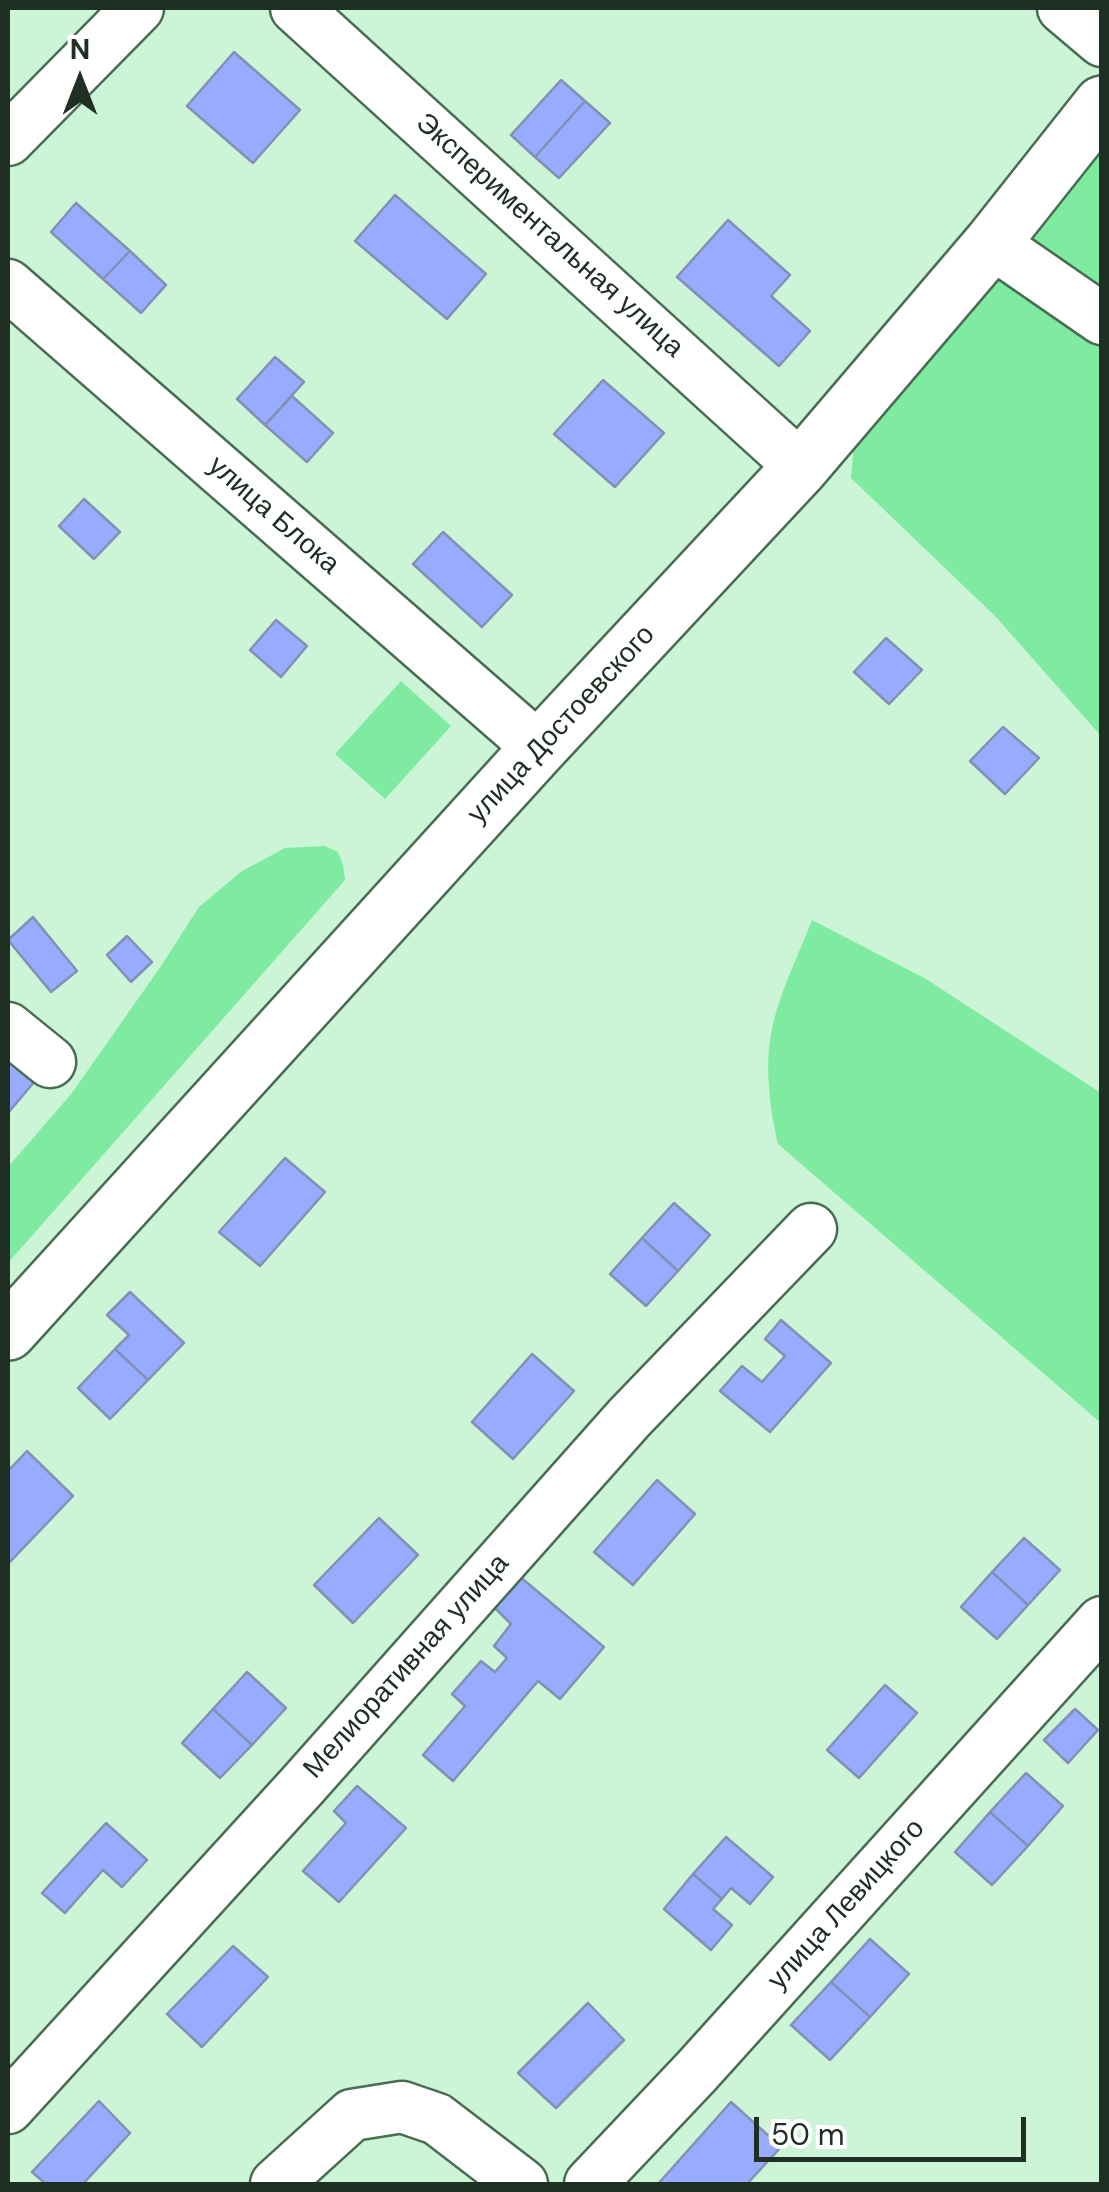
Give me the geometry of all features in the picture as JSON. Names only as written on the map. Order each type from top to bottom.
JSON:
[{"type":"main road","name":"улица Достоевского","points":[[8,1332],[802,466],[992,243],[1102,104]]},
{"type":"street","points":[[8,140],[138,8]]},
{"type":"street","name":"Экспериментальная улица","points":[[296,8],[802,466]]},
{"type":"street","points":[[1063,8],[1102,41]]},
{"type":"street","points":[[992,243],[1102,319]]},
{"type":"street","name":"улица Блока","points":[[8,284],[540,748]]},
{"type":"street","points":[[8,1028],[50,1062]]},
{"type":"street","name":"Мелиоративная улица","points":[[8,2108],[302,1786],[629,1418],[811,1229]]},
{"type":"street","name":"улица Левицкого","points":[[590,2184],[1102,1622]]},
{"type":"street","points":[[276,2184],[352,2114],[402,2107],[437,2120],[522,2184]]},
{"type":"green space","points":[[1101,132],[1101,296],[1027,242]]},
{"type":"green space","points":[[1009,277],[1101,341],[1101,736],[996,617],[851,478],[854,444],[986,280]]},
{"type":"green space","points":[[401,681],[451,726],[385,799],[335,754]]},
{"type":"green space","points":[[325,846],[338,852],[345,880],[8,1263],[8,1167],[72,1093],[199,907],[242,871],[285,848]]},
{"type":"green space","points":[[812,920],[926,979],[1101,1093],[1101,1423],[778,1144],[769,1093],[770,1041],[782,995]]},
{"type":"building","points":[[234,52],[300,110],[253,163],[187,106]]},
{"type":"building","points":[[561,80],[585,101],[535,157],[511,135]]},
{"type":"building","points":[[585,101],[610,123],[559,178],[535,157]]},
{"type":"building","points":[[395,195],[486,274],[447,319],[355,241]]},
{"type":"building","points":[[76,203],[130,251],[103,279],[51,232]]},
{"type":"building","points":[[728,220],[790,275],[771,296],[810,331],[779,366],[677,277]]},
{"type":"building","points":[[130,251],[166,285],[141,313],[103,279]]},
{"type":"building","points":[[275,357],[304,382],[265,425],[237,399]]},
{"type":"building","points":[[603,380],[664,433],[615,487],[554,434]]},
{"type":"building","points":[[292,396],[333,433],[307,462],[265,425]]},
{"type":"building","points":[[84,499],[120,532],[94,559],[59,526]]},
{"type":"building","points":[[443,532],[512,595],[482,627],[413,564]]},
{"type":"building","points":[[276,620],[307,646],[281,677],[250,650]]},
{"type":"building","points":[[886,638],[922,670],[889,704],[854,672]]},
{"type":"building","points":[[1003,727],[1039,758],[1005,794],[970,761]]},
{"type":"building","points":[[33,917],[77,971],[51,992],[8,940]]},
{"type":"building","points":[[127,936],[152,962],[131,982],[107,955]]},
{"type":"building","points":[[8,1057],[35,1081],[8,1113]]},
{"type":"building","points":[[285,1158],[325,1192],[260,1266],[219,1232]]},
{"type":"building","points":[[674,1203],[710,1235],[678,1271],[642,1238]]},
{"type":"building","points":[[642,1238],[678,1271],[646,1306],[610,1274]]},
{"type":"building","points":[[130,1292],[184,1343],[148,1380],[115,1349],[129,1335],[107,1315]]},
{"type":"building","points":[[781,1320],[831,1363],[770,1432],[720,1391],[742,1366],[762,1382],[785,1356],[765,1339]]},
{"type":"building","points":[[115,1349],[148,1380],[110,1419],[78,1388]]},
{"type":"building","points":[[532,1354],[574,1391],[513,1459],[472,1422]]},
{"type":"building","points":[[27,1451],[73,1496],[8,1564],[8,1471]]},
{"type":"building","points":[[657,1480],[695,1514],[633,1585],[594,1552]]},
{"type":"building","points":[[379,1518],[418,1555],[353,1623],[314,1585]]},
{"type":"building","points":[[1024,1538],[1060,1570],[1028,1605],[992,1572]]},
{"type":"building","points":[[992,1572],[1028,1605],[997,1639],[961,1607]]},
{"type":"building","points":[[519,1576],[604,1647],[560,1699],[538,1681],[453,1781],[423,1755],[465,1706],[452,1694],[481,1661],[495,1672],[507,1658],[494,1646],[511,1624],[492,1605]]},
{"type":"building","points":[[247,1672],[286,1708],[252,1745],[213,1709]]},
{"type":"building","points":[[885,1685],[917,1713],[859,1778],[827,1750]]},
{"type":"building","points":[[213,1709],[252,1745],[220,1778],[182,1743]]},
{"type":"building","points":[[1075,1709],[1098,1730],[1068,1763],[1044,1740]]},
{"type":"building","points":[[1026,1773],[1063,1806],[1028,1846],[990,1812]]},
{"type":"building","points":[[357,1786],[406,1828],[339,1902],[303,1871],[346,1823],[334,1811]]},
{"type":"building","points":[[990,1812],[1028,1846],[992,1885],[955,1852]]},
{"type":"building","points":[[106,1823],[147,1860],[122,1887],[103,1870],[65,1913],[42,1893]]},
{"type":"building","points":[[726,1837],[773,1877],[750,1904],[731,1888],[722,1899],[693,1874]]},
{"type":"building","points":[[693,1874],[722,1899],[713,1909],[732,1925],[711,1950],[664,1909]]},
{"type":"building","points":[[870,1939],[909,1974],[870,2017],[831,1982]]},
{"type":"building","points":[[233,1946],[268,1977],[202,2047],[167,2014]]},
{"type":"building","points":[[831,1982],[870,2017],[830,2060],[791,2025]]},
{"type":"building","points":[[588,2003],[624,2040],[556,2108],[518,2073]]},
{"type":"building","points":[[99,2101],[130,2133],[83,2184],[46,2184],[32,2172]]},
{"type":"building","points":[[731,2102],[781,2147],[747,2184],[658,2184]]}]
